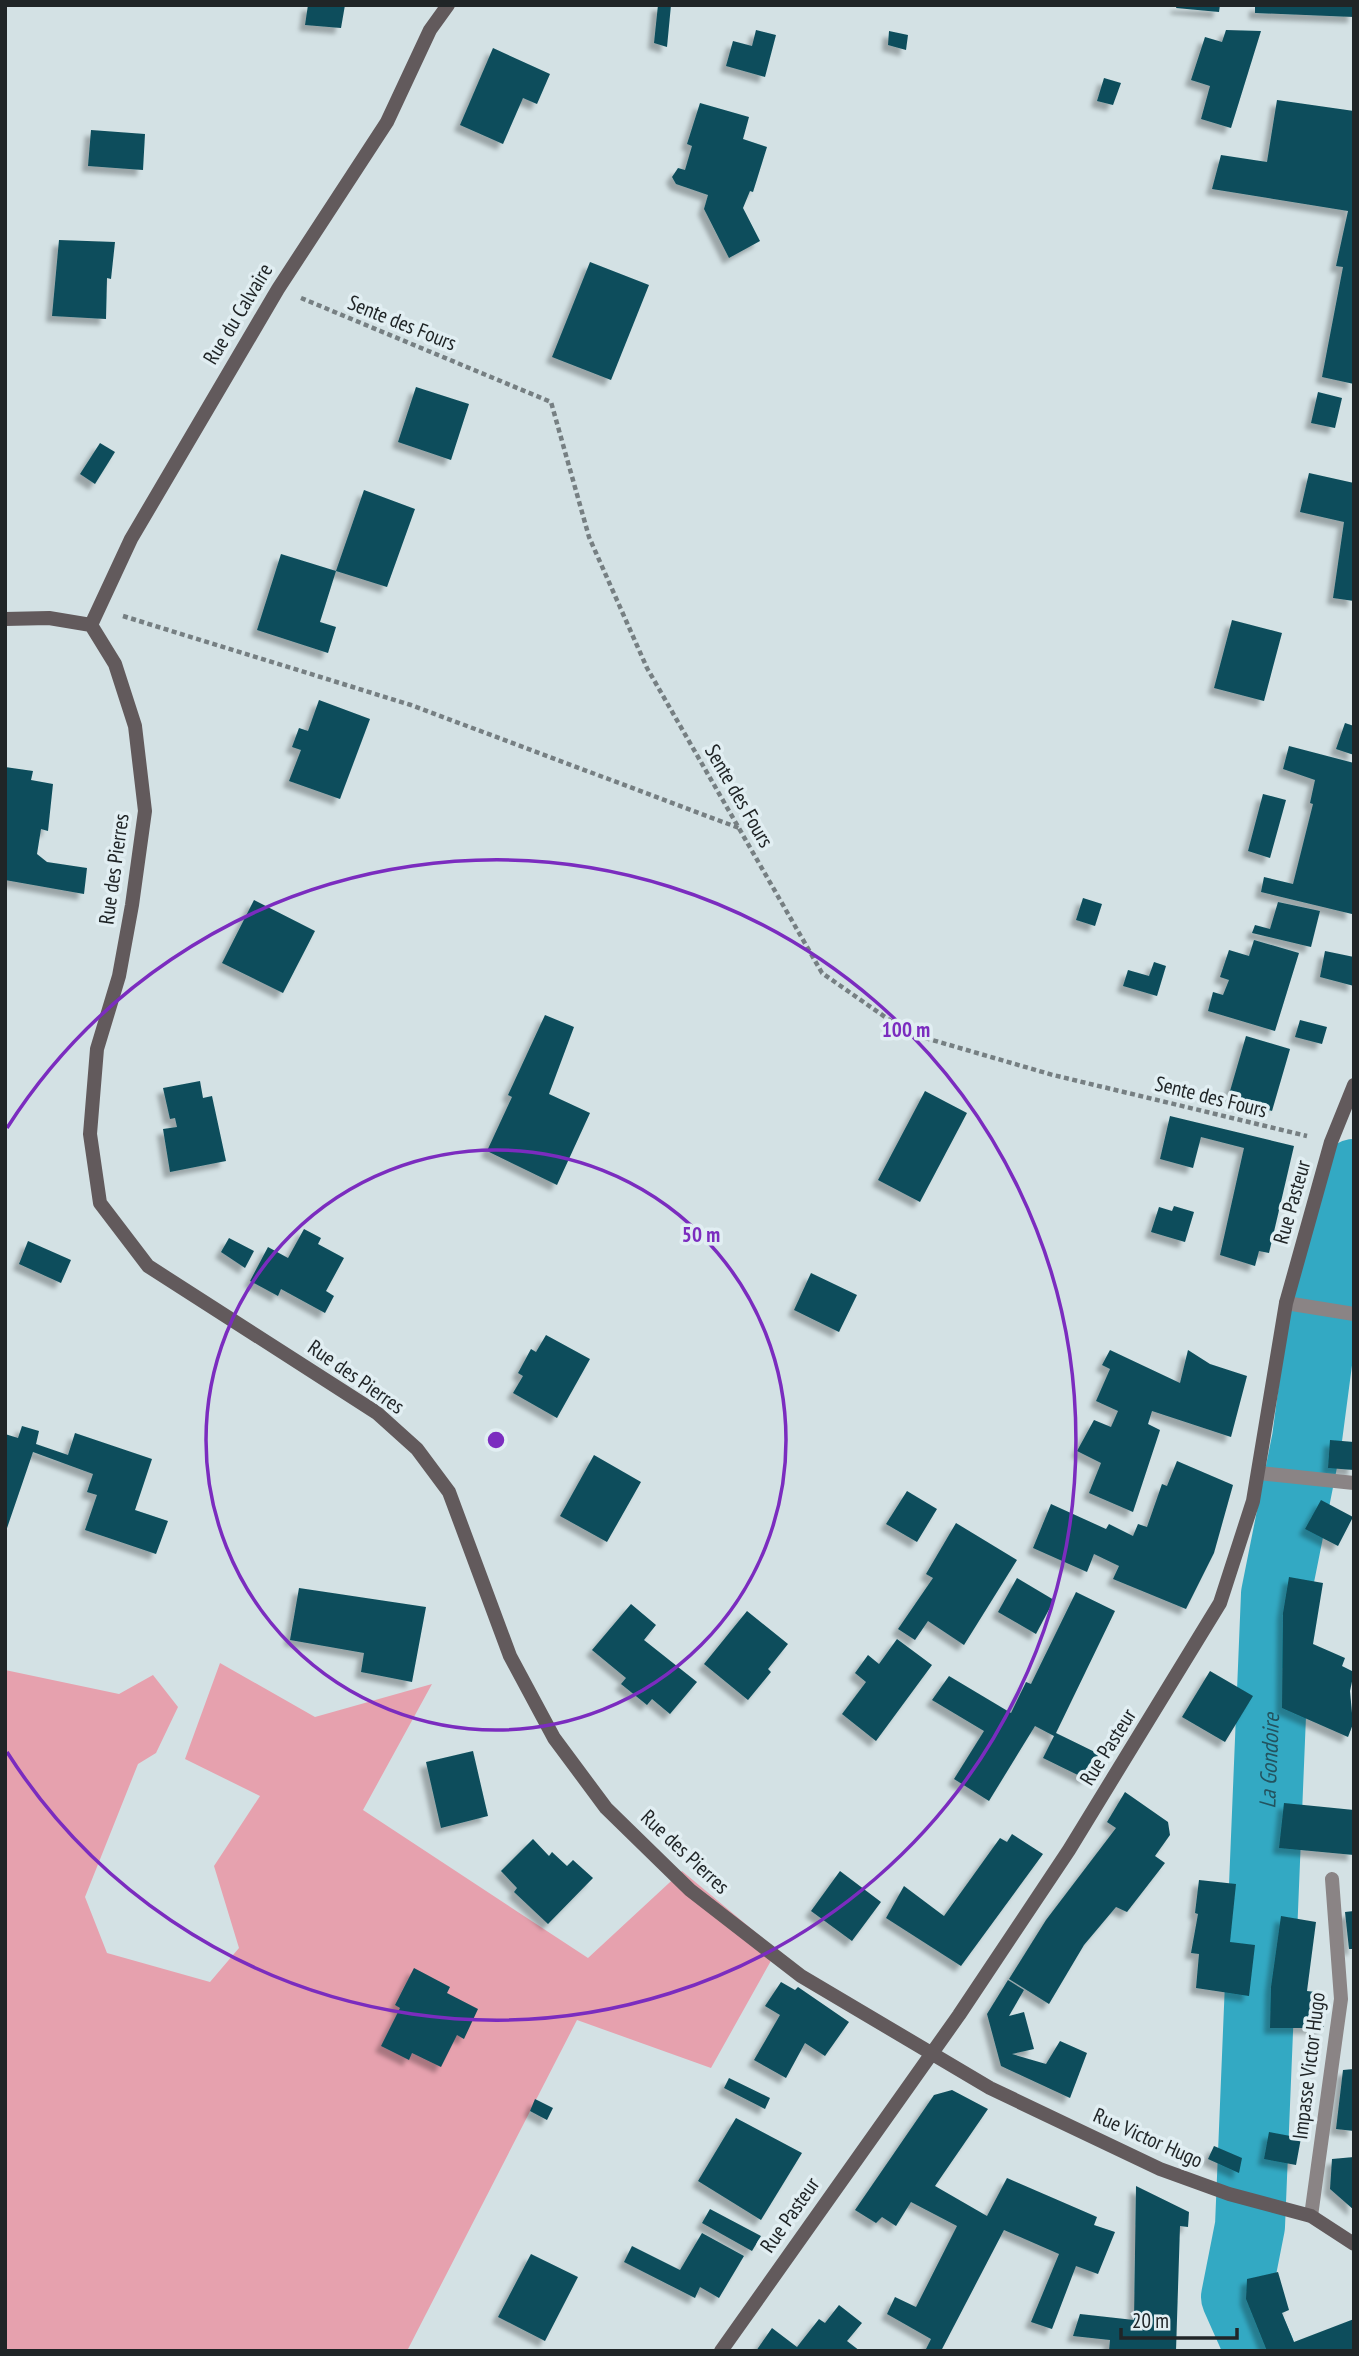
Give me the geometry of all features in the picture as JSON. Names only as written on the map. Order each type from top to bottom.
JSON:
[{"type":"street","name":"Rue du Calvaire","points":[[430,30],[435,5]]},
{"type":"street","name":"Rue du Calvaire","points":[[91,625],[131,539],[278,289],[387,122],[430,30],[448,5]]},
{"type":"street","points":[[5,619],[49,618],[91,625]]},
{"type":"street","name":"Rue des Pierres","points":[[91,625],[115,664],[135,726],[145,811],[119,976],[97,1049],[90,1134],[100,1203],[148,1266],[377,1413],[417,1449],[449,1492],[510,1656],[555,1738],[606,1808],[690,1890],[801,1976],[931,2054]]},
{"type":"street","name":"Rue Pasteur","points":[[721,2351],[931,2054],[1069,1850],[1220,1603],[1243,1536],[1259,1473],[1286,1303],[1331,1142],[1354,1085]]},
{"type":"street","points":[[1286,1303],[1347,1312]]},
{"type":"street","points":[[1259,1473],[1354,1483]]},
{"type":"street","name":"Impasse Victor Hugo","points":[[1311,2216],[1341,1999],[1332,1879]]},
{"type":"street","name":"Rue Victor Hugo","points":[[931,2054],[990,2088],[1160,2169],[1229,2194],[1311,2216],[1354,2244]]},
{"type":"path","name":"Sente des Fours","points":[[278,289],[551,402],[589,537],[647,668],[822,973],[908,1033],[1053,1075],[1331,1142]]},
{"type":"path","points":[[99,608],[411,705],[739,828]]},
{"type":"shaded area","points":[[220,1663],[315,1717],[432,1684],[363,1810],[588,1958],[682,1871],[777,1950],[711,2068],[577,2020],[407,2351],[5,2351],[5,1670],[119,1694],[153,1675],[178,1707],[156,1753],[138,1764],[85,1897],[107,1953],[210,1982],[239,1948],[214,1866],[260,1796],[185,1759]]},
{"type":"building","points":[[308,5],[345,5],[341,28],[305,25]]},
{"type":"building","points":[[658,5],[671,5],[667,47],[654,43]]},
{"type":"building","points":[[1177,5],[1220,5],[1219,12],[1176,8]]},
{"type":"building","points":[[1255,5],[1354,5],[1354,17],[1255,13]]},
{"type":"building","points":[[756,30],[776,35],[765,77],[726,66],[733,41],[752,46]]},
{"type":"building","points":[[1226,30],[1261,31],[1231,128],[1201,119],[1210,86],[1191,80],[1205,37],[1222,42]]},
{"type":"building","points":[[889,31],[908,35],[906,50],[888,45]]},
{"type":"building","points":[[493,48],[550,74],[537,104],[523,98],[503,144],[460,125]]},
{"type":"building","points":[[1104,78],[1121,83],[1113,105],[1097,101]]},
{"type":"building","points":[[1277,100],[1354,111],[1354,384],[1322,377],[1343,267],[1336,266],[1348,211],[1212,189],[1221,155],[1267,162]]},
{"type":"building","points":[[700,103],[749,117],[743,139],[767,147],[753,192],[750,191],[743,208],[760,241],[729,258],[704,209],[708,195],[676,184],[672,177],[678,168],[685,170],[692,146],[687,144]]},
{"type":"building","points":[[91,130],[145,134],[143,170],[88,166]]},
{"type":"building","points":[[59,240],[115,242],[111,279],[107,278],[106,319],[52,316]]},
{"type":"building","points":[[590,262],[649,285],[611,380],[552,357]]},
{"type":"building","points":[[416,387],[469,404],[451,460],[398,442]]},
{"type":"building","points":[[1318,392],[1342,398],[1335,428],[1311,423]]},
{"type":"building","points":[[100,443],[115,452],[95,484],[80,474]]},
{"type":"building","points":[[1309,473],[1354,483],[1354,601],[1333,598],[1344,522],[1300,512]]},
{"type":"building","points":[[364,490],[415,509],[387,587],[336,571]]},
{"type":"building","points":[[281,554],[336,571],[320,622],[336,627],[328,653],[257,630]]},
{"type":"building","points":[[1232,620],[1282,633],[1264,701],[1214,688]]},
{"type":"building","points":[[319,700],[370,719],[340,799],[289,781],[301,750],[292,747],[299,728],[308,731]]},
{"type":"building","points":[[1345,723],[1354,726],[1354,755],[1336,749]]},
{"type":"building","points":[[1289,746],[1354,763],[1352,914],[1261,892],[1264,877],[1293,884],[1313,804],[1310,803],[1315,780],[1283,769]]},
{"type":"building","points":[[5,767],[33,771],[31,780],[53,784],[48,831],[41,829],[37,854],[47,862],[87,868],[84,894],[5,880]]},
{"type":"building","points":[[1263,794],[1286,800],[1270,858],[1248,851]]},
{"type":"building","points":[[1083,898],[1102,904],[1095,926],[1076,920]]},
{"type":"building","points":[[254,900],[315,931],[283,993],[222,963]]},
{"type":"building","points":[[1278,902],[1320,911],[1311,947],[1252,933],[1255,925],[1270,929]]},
{"type":"building","points":[[1254,940],[1299,953],[1275,1031],[1208,1011],[1213,992],[1223,995],[1229,980],[1220,977],[1229,950],[1249,956]]},
{"type":"building","points":[[1325,951],[1354,957],[1354,986],[1320,977]]},
{"type":"building","points":[[1154,962],[1166,966],[1157,996],[1123,986],[1128,970],[1149,976]]},
{"type":"building","points":[[545,1015],[574,1027],[549,1094],[590,1113],[557,1185],[487,1151],[512,1097],[508,1095]]},
{"type":"building","points":[[1300,1020],[1327,1027],[1322,1044],[1295,1037]]},
{"type":"building","points":[[1246,1036],[1290,1049],[1272,1111],[1228,1098]]},
{"type":"building","points":[[200,1081],[203,1098],[212,1096],[226,1161],[170,1172],[163,1129],[177,1127],[175,1118],[170,1119],[163,1088]]},
{"type":"building","points":[[925,1091],[967,1113],[920,1202],[878,1180]]},
{"type":"building","points":[[1170,1116],[1294,1146],[1269,1253],[1259,1251],[1255,1266],[1220,1255],[1244,1148],[1201,1137],[1193,1168],[1160,1159]]},
{"type":"building","points":[[1174,1206],[1194,1212],[1185,1242],[1151,1232],[1159,1207],[1172,1211]]},
{"type":"building","points":[[304,1229],[321,1238],[318,1244],[344,1258],[326,1291],[334,1296],[325,1313],[281,1289],[278,1296],[250,1281],[268,1247],[288,1258]]},
{"type":"building","points":[[229,1238],[254,1251],[245,1268],[221,1252]]},
{"type":"building","points":[[28,1241],[71,1260],[61,1283],[19,1264]]},
{"type":"building","points":[[811,1273],[857,1295],[839,1332],[794,1310]]},
{"type":"building","points":[[546,1335],[590,1359],[557,1418],[513,1393],[523,1376],[518,1373],[531,1349],[536,1352]]},
{"type":"building","points":[[1110,1350],[1180,1383],[1188,1350],[1210,1364],[1247,1376],[1231,1437],[1152,1411],[1148,1424],[1160,1430],[1133,1512],[1089,1493],[1101,1463],[1077,1451],[1094,1420],[1111,1427],[1118,1411],[1096,1401],[1110,1369],[1102,1365]]},
{"type":"building","points":[[22,1426],[39,1431],[36,1444],[68,1455],[75,1433],[152,1459],[135,1510],[168,1521],[156,1554],[85,1530],[97,1495],[87,1492],[93,1474],[33,1452],[5,1534],[5,1434],[18,1438]]},
{"type":"building","points":[[1330,1440],[1354,1442],[1354,1470],[1328,1468]]},
{"type":"building","points":[[594,1455],[641,1482],[607,1542],[560,1516]]},
{"type":"building","points":[[1177,1461],[1233,1485],[1214,1553],[1186,1609],[1113,1579],[1119,1566],[1094,1554],[1087,1572],[1033,1548],[1051,1504],[1106,1529],[1109,1524],[1133,1536],[1138,1524],[1147,1527],[1162,1484],[1167,1486]]},
{"type":"building","points":[[907,1491],[937,1509],[917,1542],[886,1524]]},
{"type":"building","points":[[1321,1500],[1353,1517],[1338,1546],[1305,1529]]},
{"type":"building","points":[[956,1523],[1017,1560],[964,1645],[928,1621],[915,1640],[898,1629],[933,1578],[926,1574]]},
{"type":"building","points":[[1289,1577],[1323,1583],[1313,1644],[1345,1658],[1342,1666],[1354,1672],[1350,1691],[1353,1724],[1348,1737],[1282,1708],[1283,1613]]},
{"type":"building","points":[[1017,1578],[1054,1600],[1036,1634],[998,1612]]},
{"type":"building","points":[[299,1588],[426,1607],[412,1682],[361,1672],[364,1653],[290,1640]]},
{"type":"building","points":[[1076,1592],[1115,1611],[1056,1733],[1099,1754],[1086,1779],[1043,1758],[1054,1736],[1035,1726],[989,1801],[954,1779],[984,1731],[932,1700],[949,1676],[1011,1713],[1026,1682],[1031,1684]]},
{"type":"building","points":[[631,1604],[656,1625],[644,1640],[697,1682],[670,1714],[652,1699],[647,1705],[621,1684],[626,1678],[592,1650]]},
{"type":"building","points":[[747,1611],[788,1644],[768,1669],[771,1672],[748,1700],[704,1664]]},
{"type":"building","points":[[897,1639],[932,1665],[876,1741],[842,1714],[866,1682],[855,1673],[868,1655],[879,1664]]},
{"type":"building","points":[[1210,1671],[1253,1696],[1225,1742],[1182,1717]]},
{"type":"building","points":[[473,1751],[488,1816],[441,1828],[426,1762]]},
{"type":"building","points":[[1125,1792],[1168,1822],[1170,1835],[1155,1856],[1165,1863],[1127,1912],[1116,1907],[1084,1945],[1049,2004],[1009,1979],[1046,1920],[1116,1828],[1107,1822]]},
{"type":"building","points":[[1284,1803],[1354,1810],[1354,1855],[1279,1848]]},
{"type":"building","points":[[1012,1834],[1043,1854],[961,1966],[886,1918],[904,1886],[944,1916],[1000,1838],[1007,1842]]},
{"type":"building","points":[[533,1839],[549,1856],[552,1852],[567,1866],[573,1860],[593,1878],[548,1924],[514,1892],[517,1888],[501,1871]]},
{"type":"building","points":[[840,1871],[881,1902],[852,1941],[811,1911]]},
{"type":"building","points":[[1199,1880],[1236,1884],[1230,1942],[1255,1945],[1249,1996],[1196,1988],[1199,1954],[1191,1953],[1198,1914],[1195,1913]]},
{"type":"building","points":[[1354,1911],[1354,1949],[1349,1949],[1345,1912]]},
{"type":"building","points":[[1281,1916],[1316,1922],[1307,1991],[1324,1993],[1324,2028],[1270,2028],[1271,1987]]},
{"type":"building","points":[[414,1968],[450,1987],[447,1993],[478,2009],[464,2039],[457,2035],[441,2067],[412,2053],[409,2060],[381,2046],[400,2008],[395,2005]]},
{"type":"building","points":[[1008,1980],[1024,1990],[1009,2016],[1024,2012],[1034,2049],[1012,2054],[1046,2064],[1060,2041],[1087,2053],[1070,2098],[1001,2066],[987,2014]]},
{"type":"building","points":[[781,1982],[795,1990],[798,1987],[849,2022],[825,2056],[805,2043],[786,2078],[754,2060],[780,2015],[765,2006]]},
{"type":"building","points":[[1354,2069],[1354,2131],[1336,2129],[1343,2070]]},
{"type":"building","points":[[729,2078],[770,2098],[765,2109],[724,2088]]},
{"type":"building","points":[[952,2090],[988,2109],[935,2186],[987,2216],[1007,2178],[1097,2217],[1094,2225],[1115,2232],[1098,2274],[1076,2266],[1052,2329],[1031,2322],[1059,2254],[1004,2230],[941,2351],[925,2351],[931,2339],[887,2314],[895,2297],[916,2307],[957,2226],[911,2202],[896,2226],[882,2217],[876,2223],[855,2210],[934,2095]]},
{"type":"building","points":[[535,2099],[553,2108],[547,2120],[530,2111]]},
{"type":"building","points":[[736,2118],[802,2153],[761,2220],[698,2181]]},
{"type":"building","points":[[1269,2132],[1301,2138],[1296,2165],[1264,2159]]},
{"type":"building","points":[[1214,2146],[1242,2158],[1239,2173],[1208,2159]]},
{"type":"building","points":[[1354,2157],[1354,2210],[1330,2189],[1332,2159]]},
{"type":"building","points":[[1136,2186],[1189,2212],[1188,2227],[1180,2226],[1176,2351],[1109,2351],[1110,2340],[1073,2336],[1080,2314],[1134,2320]]},
{"type":"building","points":[[710,2209],[761,2236],[752,2251],[702,2223]]},
{"type":"building","points":[[702,2233],[744,2256],[719,2298],[700,2287],[695,2298],[624,2262],[632,2246],[680,2270]]},
{"type":"building","points":[[531,2254],[578,2277],[545,2341],[498,2317]]},
{"type":"building","points":[[1278,2272],[1289,2310],[1282,2313],[1294,2342],[1354,2319],[1354,2351],[1267,2351],[1246,2299],[1247,2279]]},
{"type":"building","points":[[839,2305],[862,2323],[847,2341],[860,2351],[756,2351],[772,2328],[797,2347],[819,2319],[825,2323]]},
{"type":"waterway","name":"La Gondoire","points":[[1260,2351],[1236,2297],[1250,2226],[1276,1594],[1307,1439],[1329,1272],[1354,1174]]}]
